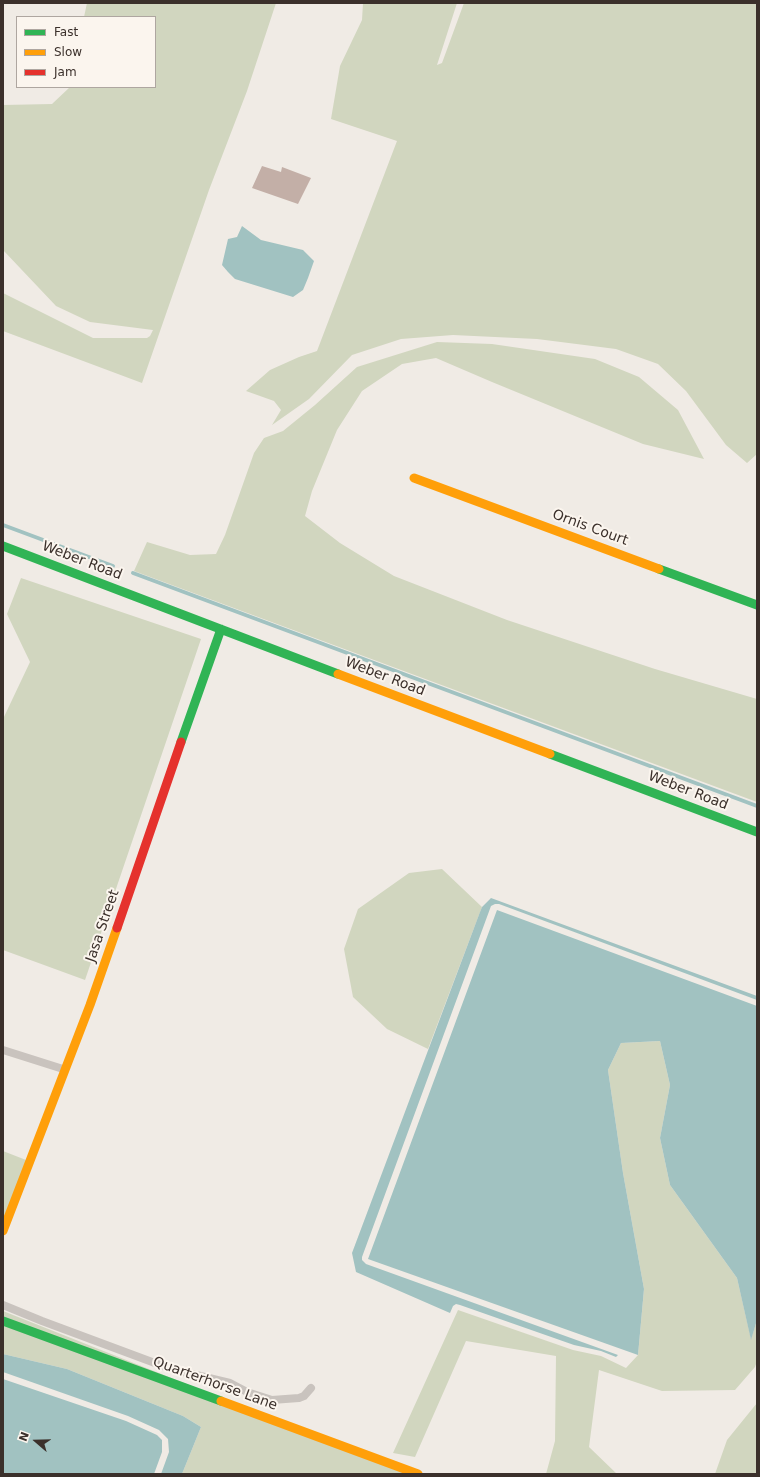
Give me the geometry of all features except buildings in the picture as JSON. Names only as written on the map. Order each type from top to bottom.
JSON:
[{"type":"street","name":"Ornis Court","points":[[414,478],[757,605]]},
{"type":"street","name":"Weber Road","points":[[3,546],[395,696],[757,832]]},
{"type":"street","name":"Jasa Street","points":[[3,1231],[90,1005],[221,629]]},
{"type":"street","name":"Quarterhorse Lane","points":[[3,1321],[418,1474]]},
{"type":"lane","points":[[3,1050],[65,1070]]},
{"type":"lane","points":[[3,1305],[42,1321],[170,1368],[230,1383],[247,1392],[272,1400],[299,1398],[304,1396],[311,1388]]},
{"type":"green space","points":[[87,3],[276,3],[247,91],[209,190],[142,383],[3,331],[3,293],[93,338],[147,338],[153,330],[90,322],[56,306],[3,250],[3,105],[52,104],[69,88],[156,88],[156,16],[84,16]]},
{"type":"green space","points":[[363,3],[457,3],[437,65],[442,63],[464,3],[757,3],[757,454],[747,463],[726,445],[686,391],[658,364],[616,349],[537,339],[453,335],[401,339],[352,355],[309,399],[272,425],[281,410],[274,401],[246,391],[270,370],[317,351],[397,141],[331,119],[340,66],[362,20]]},
{"type":"green space","points":[[437,342],[492,344],[595,359],[639,377],[678,410],[704,459],[643,444],[436,358],[402,364],[362,391],[337,430],[312,491],[305,516],[340,543],[394,576],[507,620],[655,669],[757,699],[757,802],[134,571],[147,542],[190,555],[216,554],[225,535],[254,453],[264,438],[283,431],[315,405],[357,367]]},
{"type":"green space","points":[[21,578],[201,639],[85,980],[3,950],[3,719],[30,662],[7,614]]},
{"type":"green space","points":[[442,869],[482,907],[428,1049],[387,1029],[353,997],[344,949],[358,909],[409,873]]},
{"type":"green space","points":[[660,1041],[670,1085],[660,1138],[670,1185],[737,1278],[751,1339],[757,1320],[757,1361],[755,1367],[735,1390],[662,1391],[599,1370],[589,1447],[617,1474],[546,1474],[555,1441],[556,1356],[466,1341],[415,1457],[393,1453],[458,1310],[573,1350],[601,1356],[626,1368],[638,1355],[644,1289],[623,1173],[608,1070],[621,1043]]},
{"type":"green space","points":[[3,1151],[26,1160],[3,1228]]},
{"type":"green space","points":[[3,1311],[413,1474],[182,1474],[201,1427],[183,1416],[67,1369],[3,1354]]},
{"type":"green space","points":[[757,1403],[757,1474],[715,1474],[727,1440]]},
{"type":"water","points":[[242,226],[261,240],[303,250],[314,261],[303,290],[293,297],[235,279],[228,272],[222,265],[228,239],[237,237]]},
{"type":"water","points":[[491,898],[757,996],[757,1000],[499,904],[491,906],[362,1260],[366,1264],[618,1355],[616,1357],[601,1351],[574,1345],[460,1305],[456,1304],[453,1306],[450,1313],[356,1272],[352,1253],[480,912],[482,907]]},
{"type":"water","points":[[497,910],[757,1006],[757,1320],[751,1340],[737,1278],[670,1185],[660,1138],[670,1085],[660,1041],[621,1043],[608,1070],[623,1173],[644,1289],[638,1355],[368,1259]]},
{"type":"water","points":[[3,1354],[67,1369],[183,1416],[201,1427],[182,1474],[161,1474],[169,1452],[168,1439],[159,1430],[128,1416],[3,1372]]},
{"type":"water","points":[[3,1379],[126,1421],[157,1435],[162,1440],[162,1452],[154,1474],[3,1474]]},
{"type":"waterway","points":[[3,525],[113,566]]},
{"type":"waterway","points":[[133,573],[757,806]]},
{"type":"traffic: fast","points":[[3,546],[338,674]]},
{"type":"traffic: fast","points":[[659,569],[757,605]]},
{"type":"traffic: fast","points":[[181,742],[221,629]]},
{"type":"traffic: fast","points":[[550,754],[757,832]]},
{"type":"traffic: fast","points":[[3,1321],[221,1401]]},
{"type":"traffic: slow","points":[[414,478],[659,569]]},
{"type":"traffic: slow","points":[[338,674],[550,754]]},
{"type":"traffic: slow","points":[[3,1231],[90,1005],[117,928]]},
{"type":"traffic: slow","points":[[221,1401],[418,1474]]},
{"type":"traffic: jam","points":[[117,928],[181,742]]}]
